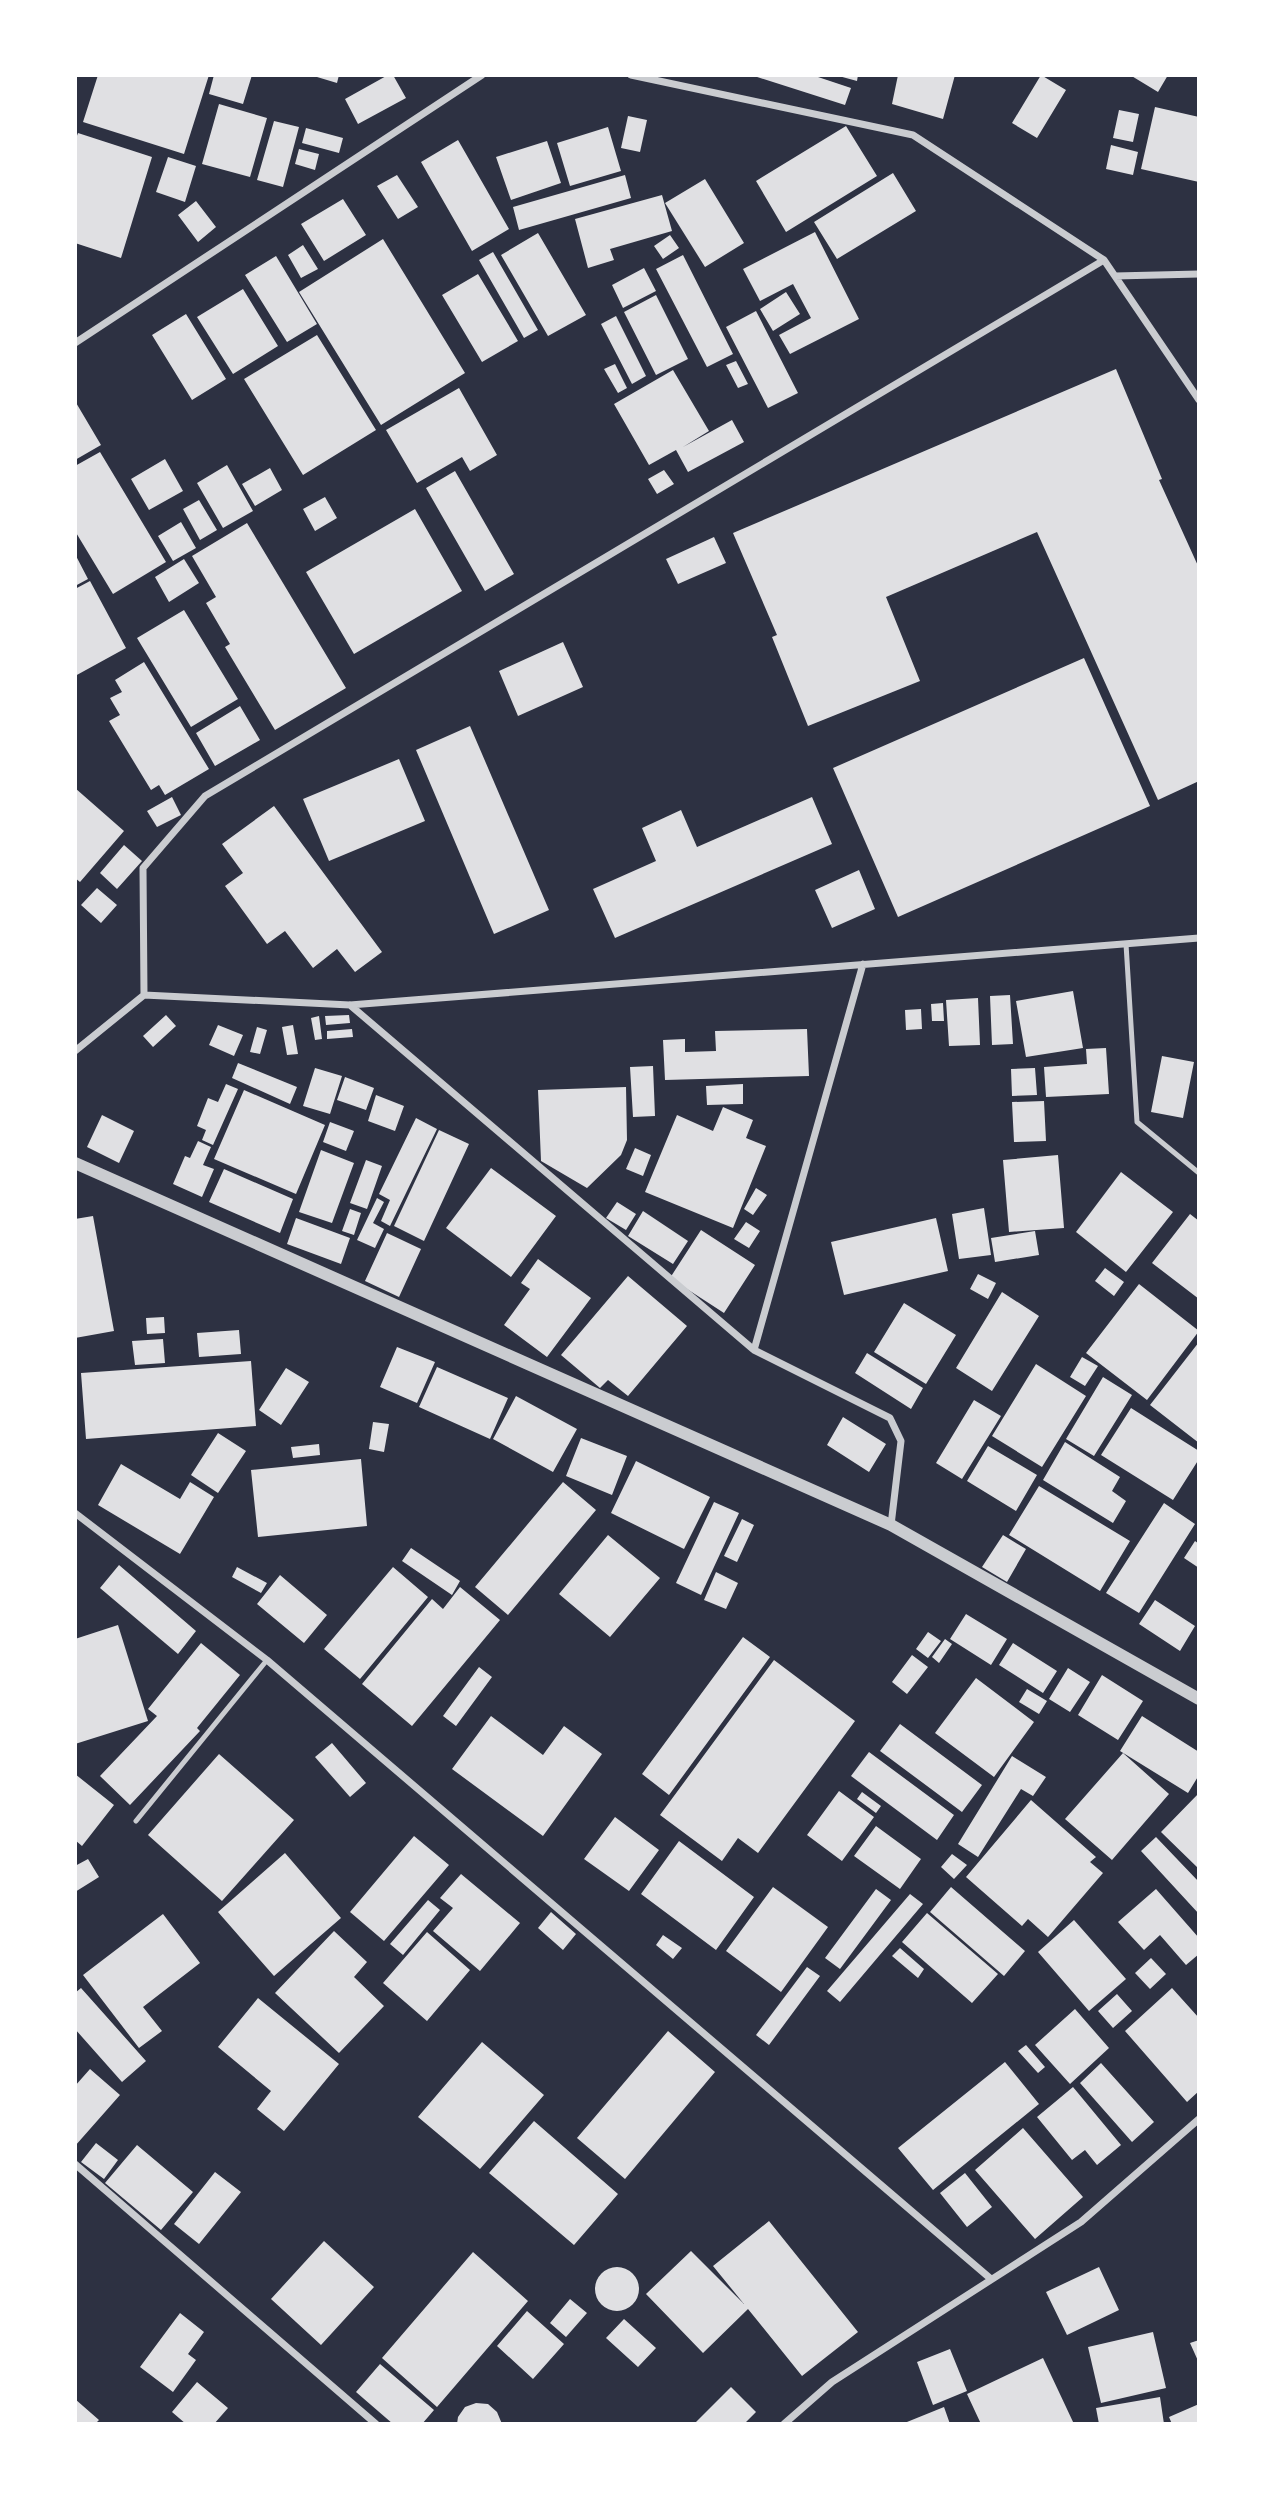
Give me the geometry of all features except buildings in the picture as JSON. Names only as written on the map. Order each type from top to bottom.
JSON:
[{"type":"street","points":[[75,343],[482,75]]},
{"type":"street","points":[[631,75],[913,135],[1104,260],[1199,400]]},
{"type":"street","points":[[144,995],[143,868],[205,796],[1104,260]]},
{"type":"street","points":[[1115,276],[1199,274]]},
{"type":"street","points":[[75,1051],[144,995],[350,1005],[1199,938]]},
{"type":"street","points":[[754,1350],[863,964]]},
{"type":"street","points":[[350,1005],[754,1350],[890,1418],[901,1441],[891,1525]]},
{"type":"street","points":[[75,1163],[891,1525],[1199,1699]]},
{"type":"street","points":[[75,1513],[267,1660],[991,2279]]},
{"type":"street","points":[[784,2424],[832,2382],[1081,2222],[1199,2119]]},
{"type":"street","points":[[75,2164],[376,2424]]},
{"type":"lane","points":[[1126,944],[1137,1122],[1199,1173]]},
{"type":"lane","points":[[136,1821],[267,1660]]}]
